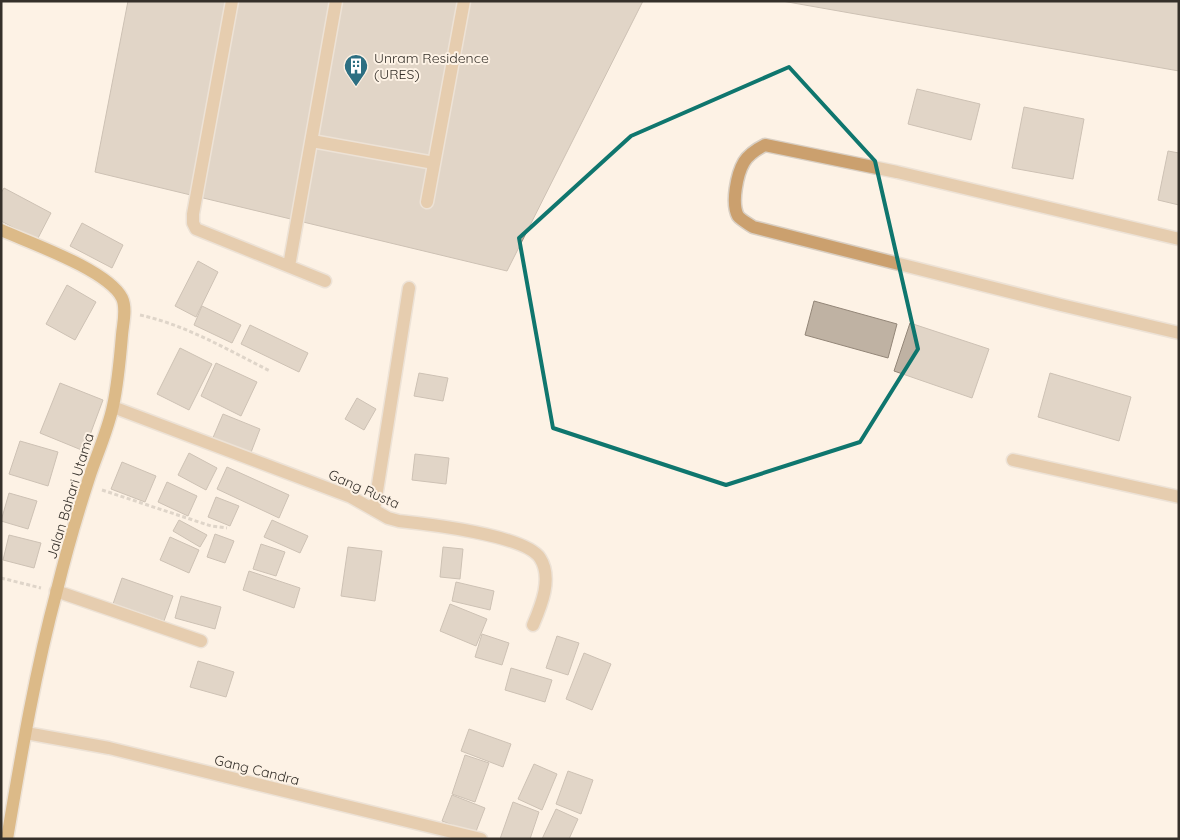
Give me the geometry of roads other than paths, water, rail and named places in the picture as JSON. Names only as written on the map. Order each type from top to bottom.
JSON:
[{"type":"street","points":[[232,1],[193,214],[193,223],[196,229],[325,280]]},
{"type":"street","points":[[289,266],[336,1]]},
{"type":"street","points":[[426,202],[464,1]]},
{"type":"street","points":[[312,141],[434,163]]},
{"type":"street","points":[[1179,239],[897,172],[765,145],[756,149],[744,162],[736,187],[734,206],[738,217],[753,227],[1179,333]]},
{"type":"street","name":"Jalan Bahari Utama","points":[[1,230],[79,264],[98,275],[112,285],[120,294],[124,303],[120,364],[113,407],[56,591],[37,672],[7,839]]},
{"type":"street","points":[[374,510],[409,288]]},
{"type":"street","name":"Gang Rusta","points":[[113,407],[351,497],[388,518],[478,532],[519,545],[537,554],[544,566],[545,580],[540,607],[533,625]]},
{"type":"street","points":[[1013,460],[1179,497]]},
{"type":"street","points":[[56,591],[201,641]]},
{"type":"street","name":"Gang Candra","points":[[26,733],[109,748],[481,839]]},
{"type":"place","name":"Unram Residence (URES)","points":[[356,87]]}]
